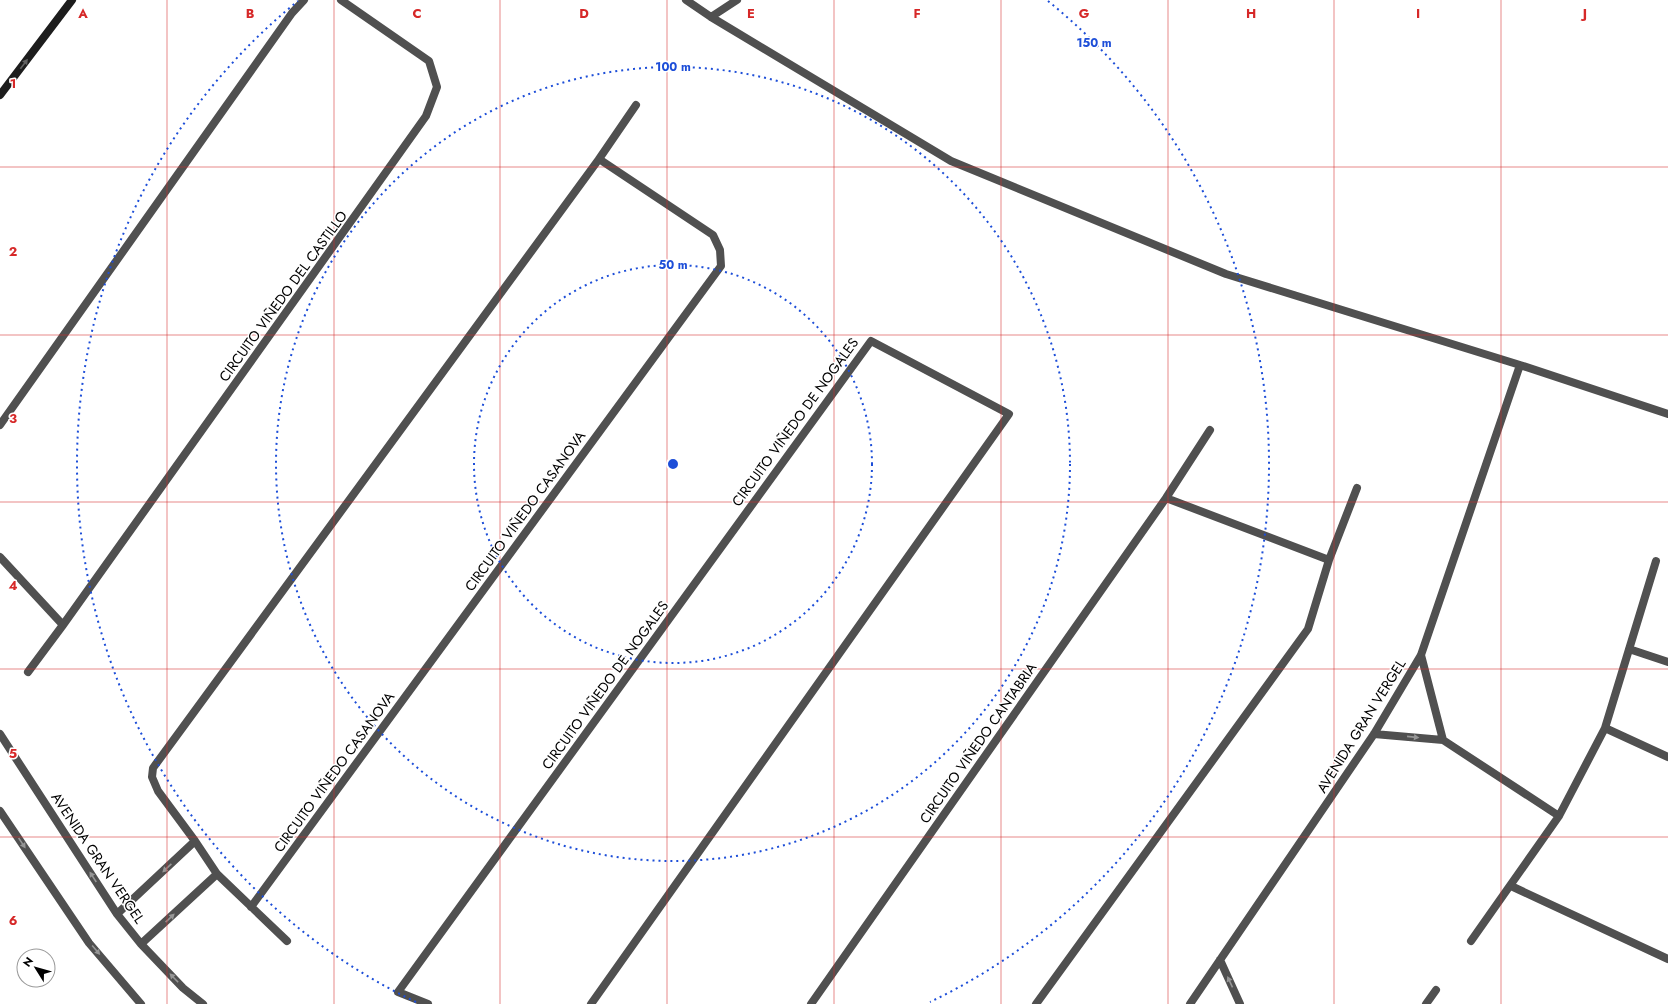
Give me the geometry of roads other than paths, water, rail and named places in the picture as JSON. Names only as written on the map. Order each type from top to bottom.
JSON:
[{"type":"street","points":[[0,95],[72,0]]},
{"type":"street","points":[[0,425],[287,19],[304,0]]},
{"type":"street","name":"CIRCUITO VIÑEDO DEL CASTILLO","points":[[28,672],[64,625],[426,116],[438,87],[429,61],[341,0]]},
{"type":"street","points":[[686,0],[951,162],[1226,274],[1520,365],[1668,414]]},
{"type":"street","points":[[712,17],[737,0]]},
{"type":"street","points":[[287,941],[217,874],[158,791],[152,778],[153,768],[599,159],[636,105]]},
{"type":"street","name":"CIRCUITO VIÑEDO CASANOVA","points":[[251,907],[721,266],[720,250],[713,235],[599,159]]},
{"type":"street","name":"CIRCUITO VIÑEDO DE NOGALES","points":[[428,1004],[398,992],[871,341],[1009,414],[591,1004]]},
{"type":"street","name":"AVENIDA GRAN VERGEL","points":[[1190,1004],[1374,734],[1421,654],[1520,365]]},
{"type":"street","name":"CIRCUITO VIÑEDO CANTABRIA","points":[[811,1004],[1166,498],[1210,430]]},
{"type":"street","points":[[1036,1004],[1308,629],[1329,560],[1357,488]]},
{"type":"street","points":[[1166,498],[1329,560]]},
{"type":"street","points":[[0,557],[64,625]]},
{"type":"street","points":[[1471,941],[1559,816],[1605,728],[1656,561]]},
{"type":"street","points":[[1629,649],[1668,662]]},
{"type":"street","points":[[1421,654],[1443,740]]},
{"type":"street","points":[[1605,728],[1668,757]]},
{"type":"street","name":"AVENIDA GRAN VERGEL","points":[[0,734],[117,914],[141,944],[183,988],[203,1004]]},
{"type":"street","points":[[1374,734],[1443,740],[1559,816]]},
{"type":"street","points":[[0,811],[90,943],[141,1004]]},
{"type":"street","points":[[117,914],[195,841]]},
{"type":"street","points":[[141,944],[217,874]]},
{"type":"street","points":[[1511,886],[1668,959]]},
{"type":"street","points":[[1220,960],[1240,1004]]},
{"type":"street","points":[[1426,1004],[1436,990]]}]
